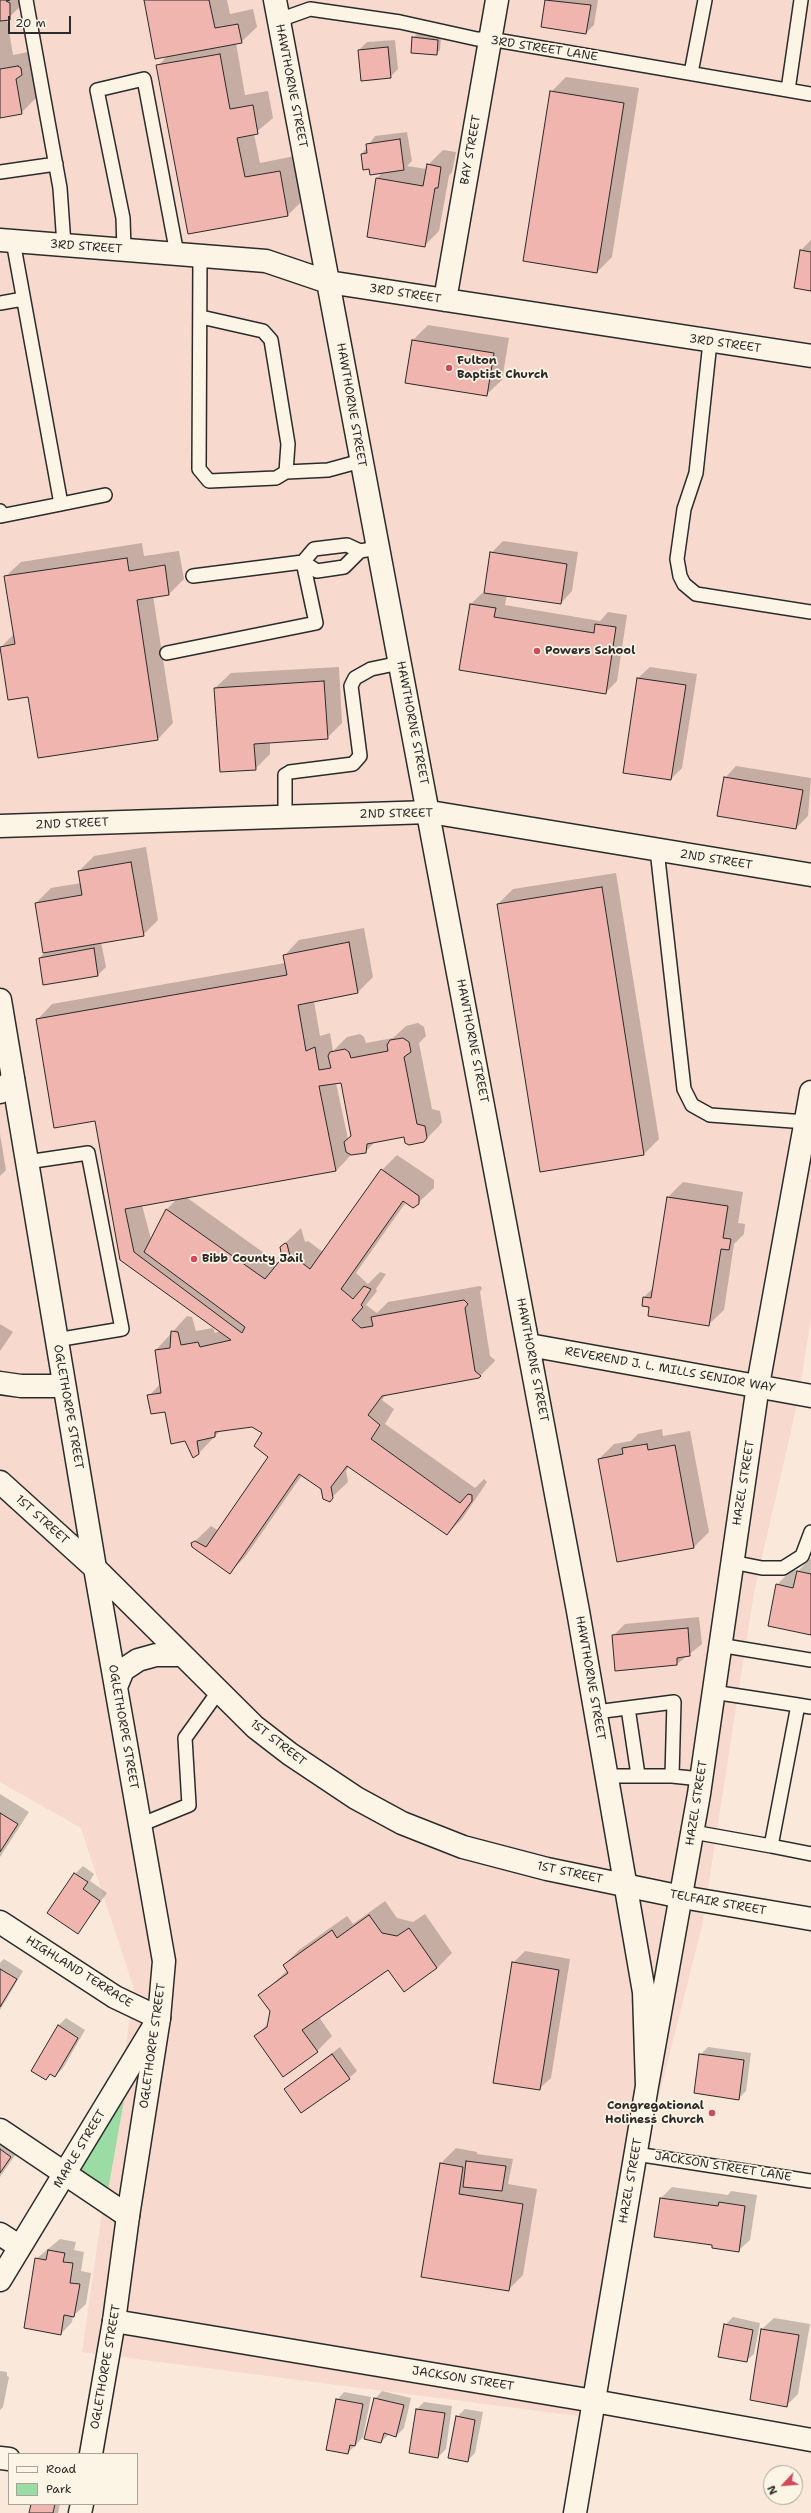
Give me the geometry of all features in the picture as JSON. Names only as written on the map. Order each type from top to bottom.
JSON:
[{"type":"street","name":"BAY STREET","points":[[445,300],[498,0]]},
{"type":"street","name":"HAWTHORNE STREET","points":[[277,10],[361,461],[369,550],[400,663],[430,812],[596,1712],[644,1992],[647,2086]]},
{"type":"street","name":"3RD STREET","points":[[6,240],[266,261],[328,282],[710,342],[811,356]]},
{"type":"street","name":"2ND STREET","points":[[0,826],[430,812],[811,875]]},
{"type":"street","name":"OGLETHORPE STREET","points":[[0,1000],[7,1086],[27,1162],[95,1568],[164,1961],[159,2018],[128,2216],[114,2321],[90,2453]]},
{"type":"street","name":"HAZEL STREET","points":[[576,2513],[647,2086],[693,1832],[758,1385],[811,1092]]},
{"type":"street","name":"REVEREND J. L. MILLS SENIOR WAY","points":[[529,1345],[758,1385],[811,1396]]},
{"type":"street","points":[[0,1383],[21,1386],[64,1386]]},
{"type":"street","name":"1ST STREET","points":[[0,1482],[95,1568],[218,1692],[255,1727],[290,1754],[356,1798],[402,1823],[463,1847],[547,1869],[626,1885]]},
{"type":"street","points":[[116,1687],[123,1670],[138,1660],[156,1655],[181,1655]]},
{"type":"street","name":"TELFAIR STREET","points":[[626,1885],[682,1897],[811,1919]]},
{"type":"street","name":"HIGHLAND TERRACE","points":[[0,1922],[115,1997],[159,2018]]},
{"type":"street","name":"MAPLE STREET","points":[[0,2280],[159,2018]]},
{"type":"street","points":[[0,2130],[128,2216]]},
{"type":"street","points":[[0,2234],[20,2247]]},
{"type":"street","name":"JACKSON STREET","points":[[114,2321],[594,2401],[811,2440]]},
{"type":"lane","points":[[26,0],[60,188],[64,245]]},
{"type":"lane","points":[[691,73],[705,0]]},
{"type":"lane","points":[[788,90],[801,0]]},
{"type":"lane","name":"3RD STREET LANE","points":[[277,10],[310,9],[400,22],[477,39],[490,39],[811,94]]},
{"type":"lane","points":[[124,250],[123,218],[97,90],[144,79],[177,254]]},
{"type":"lane","points":[[0,172],[56,164]]},
{"type":"lane","points":[[6,240],[23,299],[61,504]]},
{"type":"lane","points":[[200,256],[201,317],[199,469],[203,476],[209,481],[276,478],[286,472],[328,470],[361,461]]},
{"type":"lane","points":[[0,303],[23,299]]},
{"type":"lane","points":[[201,317],[263,331],[271,340],[288,444],[286,472]]},
{"type":"lane","points":[[710,342],[696,473],[684,509],[677,559],[680,576],[696,594],[712,598],[811,612]]},
{"type":"lane","points":[[0,511],[1,516],[105,495]]},
{"type":"lane","points":[[303,562],[314,549],[347,545],[369,550]]},
{"type":"lane","points":[[193,576],[303,562],[317,571],[344,567],[369,550]]},
{"type":"lane","points":[[168,653],[316,623],[303,562]]},
{"type":"lane","points":[[285,817],[285,776],[290,772],[353,764],[360,756],[351,686],[355,678],[371,669],[400,663]]},
{"type":"lane","points":[[657,850],[684,1089],[692,1106],[710,1116],[806,1122]]},
{"type":"lane","points":[[27,1162],[88,1153],[122,1329],[56,1340]]},
{"type":"lane","points":[[732,1562],[762,1568],[783,1568],[802,1556],[811,1532]]},
{"type":"lane","points":[[719,1645],[811,1660]]},
{"type":"lane","points":[[140,1825],[189,1805],[184,1738],[218,1692]]},
{"type":"lane","points":[[713,1692],[811,1707]]},
{"type":"lane","points":[[596,1712],[674,1702],[672,1776]]},
{"type":"lane","points":[[771,1846],[798,1705]]},
{"type":"lane","points":[[628,1708],[638,1775]]},
{"type":"lane","points":[[607,1776],[672,1776],[701,1779]]},
{"type":"lane","points":[[693,1832],[811,1854]]},
{"type":"lane","name":"JACKSON STREET LANE","points":[[636,2154],[811,2181]]},
{"type":"shaded area","points":[[0,0],[811,0],[811,1318],[798,1400],[754,1592],[702,1926],[578,2416],[82,2352],[134,1989],[81,1828],[0,1782]]},
{"type":"green space","points":[[127,2083],[107,2196],[71,2172]]},
{"type":"building","points":[[0,0],[10,0],[6,1],[10,3],[10,20],[0,21]]},
{"type":"building","points":[[144,0],[209,0],[215,28],[238,24],[242,43],[155,59]]},
{"type":"building","points":[[545,0],[591,5],[586,34],[541,27]]},
{"type":"building","points":[[412,37],[438,40],[437,55],[411,53]]},
{"type":"building","points":[[388,47],[391,78],[361,81],[358,50]]},
{"type":"building","points":[[220,54],[230,109],[253,105],[258,134],[237,138],[245,177],[280,171],[288,216],[188,234],[156,65]]},
{"type":"building","points":[[18,66],[21,68],[22,75],[16,79],[22,114],[0,118],[0,69]]},
{"type":"building","points":[[550,91],[624,103],[597,273],[523,261]]},
{"type":"building","points":[[400,139],[404,170],[370,175],[369,169],[363,170],[361,154],[367,153],[366,144]]},
{"type":"building","points":[[427,164],[441,167],[438,188],[435,188],[425,247],[367,237],[376,178],[423,186]]},
{"type":"building","points":[[800,250],[811,252],[811,291],[794,288]]},
{"type":"building","name":"Fulton Baptist Church","points":[[412,340],[494,353],[487,396],[405,383]]},
{"type":"building","points":[[490,552],[567,564],[561,604],[484,593]]},
{"type":"building","points":[[127,558],[129,571],[165,565],[169,595],[137,600],[158,740],[38,758],[28,697],[8,700],[0,647],[15,644],[4,576]]},
{"type":"building","name":"Powers School","points":[[470,604],[496,608],[494,617],[594,633],[595,624],[616,627],[606,694],[459,670]]},
{"type":"building","points":[[637,678],[686,685],[671,780],[623,773]]},
{"type":"building","points":[[324,681],[328,739],[254,744],[256,770],[220,772],[214,688]]},
{"type":"building","points":[[724,777],[803,790],[796,829],[717,816]]},
{"type":"building","points":[[131,862],[144,936],[43,953],[35,903],[82,895],[78,871]]},
{"type":"building","points":[[602,887],[644,1155],[540,1172],[497,904]]},
{"type":"building","name":"Bibb County Jail","points":[[349,942],[358,993],[298,1005],[306,1051],[315,1047],[319,1070],[331,1068],[328,1056],[330,1052],[345,1049],[349,1052],[351,1058],[388,1051],[387,1045],[390,1040],[403,1038],[409,1042],[411,1052],[404,1057],[417,1124],[425,1126],[427,1138],[424,1142],[409,1145],[405,1143],[404,1137],[367,1144],[366,1153],[351,1155],[346,1152],[344,1142],[351,1136],[341,1083],[319,1086],[336,1171],[125,1209],[134,1252],[242,1333],[245,1327],[144,1252],[166,1209],[265,1279],[282,1258],[280,1247],[285,1243],[287,1244],[290,1256],[293,1256],[310,1269],[381,1169],[419,1196],[419,1204],[413,1208],[403,1201],[341,1289],[353,1299],[364,1286],[371,1289],[361,1305],[363,1307],[352,1320],[361,1328],[373,1326],[371,1317],[464,1300],[468,1304],[465,1308],[475,1371],[481,1376],[479,1378],[382,1396],[368,1415],[380,1425],[371,1439],[460,1503],[468,1494],[472,1495],[472,1501],[447,1535],[347,1466],[331,1487],[333,1498],[330,1502],[323,1499],[321,1489],[299,1474],[230,1574],[192,1547],[191,1543],[195,1541],[206,1547],[268,1457],[254,1446],[262,1433],[252,1427],[215,1432],[215,1437],[197,1441],[199,1454],[193,1458],[185,1441],[171,1444],[165,1412],[151,1414],[147,1395],[161,1393],[155,1350],[170,1348],[171,1331],[178,1332],[181,1345],[198,1342],[200,1347],[231,1340],[120,1260],[95,1121],[54,1128],[36,1019],[287,975],[283,955]]},
{"type":"building","points":[[94,948],[98,976],[43,985],[39,958]]},
{"type":"building","points":[[667,1197],[728,1206],[723,1238],[731,1239],[729,1250],[721,1249],[709,1326],[648,1316],[649,1307],[642,1306],[643,1297],[651,1298]]},
{"type":"building","points":[[647,1444],[648,1450],[675,1445],[694,1548],[617,1562],[598,1459],[623,1454],[622,1448]]},
{"type":"building","points":[[797,1571],[811,1574],[811,1635],[768,1626],[776,1584],[793,1588]]},
{"type":"building","points":[[688,1628],[690,1656],[677,1658],[677,1665],[615,1671],[612,1635]]},
{"type":"building","points":[[0,1813],[18,1824],[0,1852]]},
{"type":"building","points":[[74,1873],[88,1882],[83,1889],[100,1901],[78,1934],[47,1913]]},
{"type":"building","points":[[369,1915],[382,1933],[397,1936],[409,1928],[437,1968],[404,1992],[388,1970],[302,2030],[318,2052],[283,2077],[254,2036],[267,2027],[270,2011],[258,1995],[288,1973],[283,1965],[332,1930],[337,1938]]},
{"type":"building","points":[[512,1962],[559,1970],[540,2090],[493,2083]]},
{"type":"building","points":[[0,1969],[17,1979],[0,2007]]},
{"type":"building","points":[[58,2025],[78,2038],[55,2077],[50,2074],[46,2080],[31,2071]]},
{"type":"building","points":[[332,2054],[350,2079],[301,2113],[284,2089]]},
{"type":"building","points":[[699,2054],[744,2060],[739,2100],[694,2093]]},
{"type":"building","points":[[0,2149],[11,2157],[0,2173]]},
{"type":"building","points":[[466,2161],[506,2166],[502,2191],[463,2187]]},
{"type":"building","points":[[440,2163],[463,2167],[459,2194],[523,2204],[509,2291],[421,2277]]},
{"type":"building","points":[[660,2198],[718,2206],[719,2202],[745,2206],[739,2252],[712,2248],[712,2245],[654,2237]]},
{"type":"building","points":[[48,2250],[65,2253],[63,2262],[73,2263],[70,2283],[80,2284],[74,2317],[64,2315],[61,2335],[24,2328],[35,2258],[46,2260]]},
{"type":"building","points":[[724,2324],[753,2330],[747,2362],[718,2357]]},
{"type":"building","points":[[761,2329],[799,2335],[787,2407],[750,2400]]},
{"type":"building","points":[[374,2398],[404,2405],[396,2437],[384,2433],[381,2443],[364,2439]]},
{"type":"building","points":[[336,2399],[363,2404],[355,2446],[350,2445],[348,2454],[326,2450]]},
{"type":"building","points":[[416,2409],[445,2413],[438,2458],[409,2453]]},
{"type":"building","points":[[456,2416],[475,2420],[468,2462],[448,2458]]},
{"type":"building","points":[[31,2505],[55,2505],[53,2513],[29,2513]]},
{"type":"place","name":"Fulton Baptist Church","points":[[449,368]]},
{"type":"place","name":"Powers School","points":[[537,651]]},
{"type":"place","name":"Bibb County Jail","points":[[194,1259]]},
{"type":"place","name":"Congregational Holiness Church","points":[[712,2113]]}]
